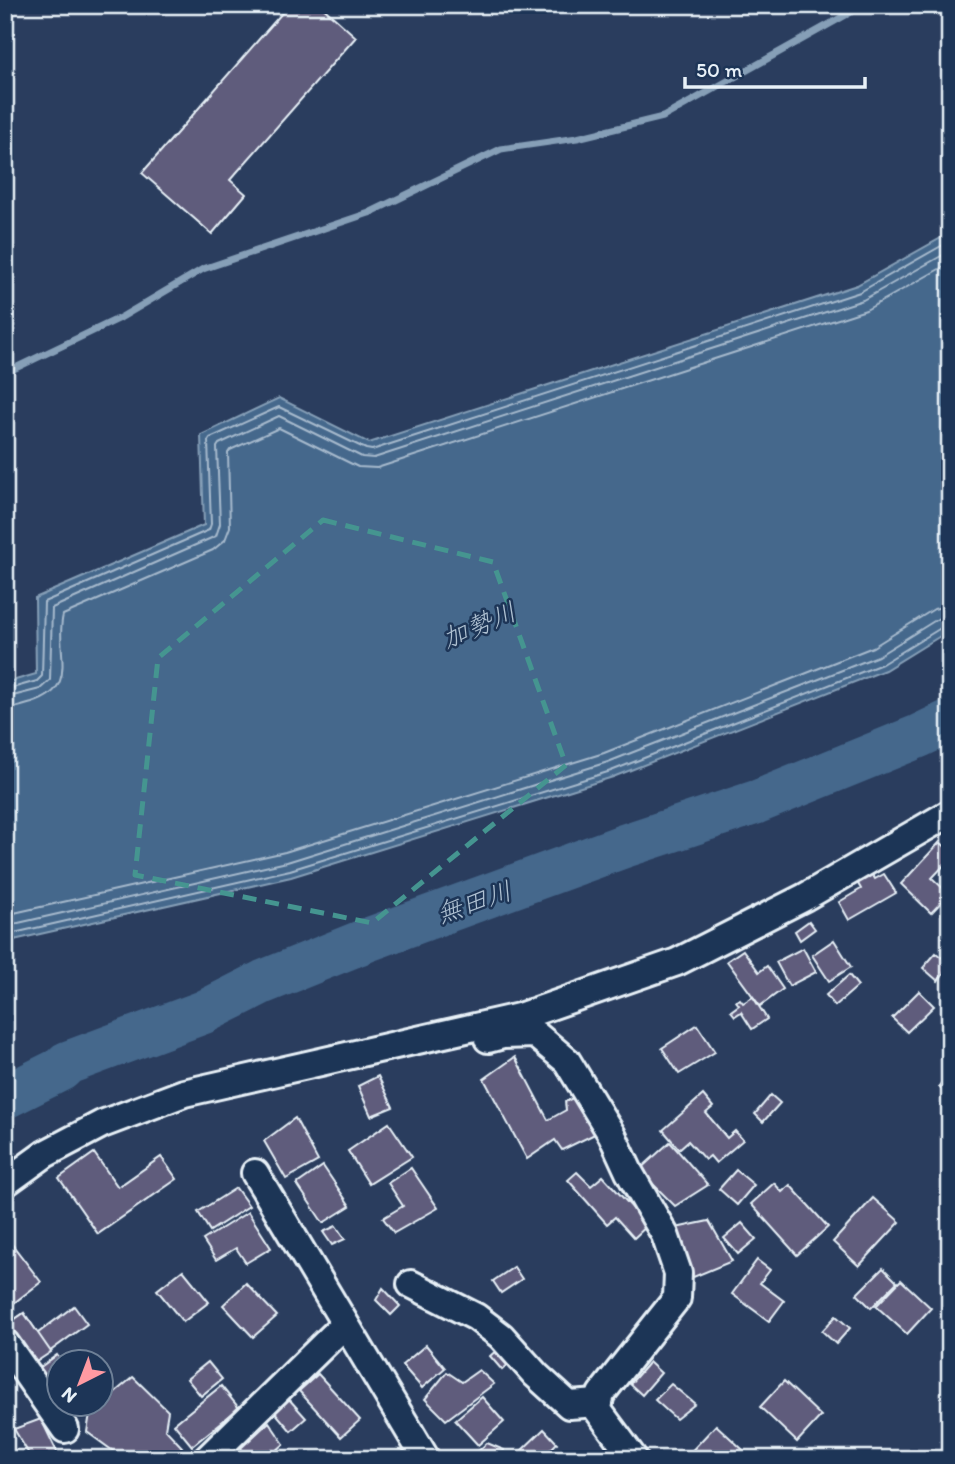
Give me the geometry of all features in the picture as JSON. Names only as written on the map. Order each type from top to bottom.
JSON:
[{"type":"street","points":[[5,1183],[45,1154],[102,1124],[184,1093],[519,1017],[677,962],[805,897],[950,813]]},
{"type":"street","points":[[414,1041],[463,1046],[503,1035],[535,1034],[568,1061],[612,1135],[629,1172],[665,1235],[678,1273],[677,1298],[601,1394],[597,1409],[634,1459]]},
{"type":"street","points":[[255,1173],[426,1459]]},
{"type":"street","points":[[411,1284],[476,1317],[501,1336],[536,1375],[569,1405],[599,1403]]},
{"type":"street","points":[[207,1459],[344,1325]]},
{"type":"street","points":[[5,1343],[65,1429]]},
{"type":"highlighted area","points":[[323,520],[493,562],[566,765],[372,923],[135,875],[158,658]]},
{"type":"water","name":"加勢川","points":[[950,233],[950,630],[885,670],[613,777],[291,877],[5,942],[5,683],[36,674],[35,598],[204,525],[201,435],[279,398],[369,443],[857,285]]},
{"type":"building","points":[[289,5],[320,5],[356,37],[230,180],[246,194],[212,234],[142,173]]},
{"type":"building","points":[[940,842],[950,851],[950,859],[932,878],[949,894],[931,913],[901,884]]},
{"type":"building","points":[[867,866],[875,879],[884,874],[896,893],[849,920],[839,902],[861,889],[853,875]]},
{"type":"building","points":[[809,921],[815,929],[800,940],[795,931]]},
{"type":"building","points":[[834,940],[851,967],[829,981],[812,955]]},
{"type":"building","points":[[803,948],[816,972],[789,986],[776,962]]},
{"type":"building","points":[[743,950],[759,972],[767,966],[783,989],[760,1006],[727,961]]},
{"type":"building","points":[[936,953],[950,964],[938,981],[923,968]]},
{"type":"building","points":[[849,975],[858,986],[835,1006],[826,995]]},
{"type":"building","points":[[919,991],[934,1006],[907,1032],[892,1018]]},
{"type":"building","points":[[753,997],[767,1019],[752,1029],[741,1012],[735,1016],[731,1011],[739,1005],[736,1001],[740,999],[743,1003]]},
{"type":"building","points":[[697,1025],[715,1052],[679,1074],[662,1048]]},
{"type":"building","points":[[515,1057],[548,1120],[566,1110],[565,1102],[580,1094],[599,1132],[562,1150],[555,1140],[527,1159],[484,1079]]},
{"type":"building","points":[[950,1072],[950,1098],[939,1086]]},
{"type":"building","points":[[378,1076],[393,1107],[371,1116],[358,1086]]},
{"type":"building","points":[[703,1095],[713,1107],[706,1113],[727,1138],[735,1131],[743,1140],[716,1163],[710,1156],[705,1160],[688,1141],[679,1149],[663,1130]]},
{"type":"building","points":[[771,1095],[780,1103],[763,1122],[755,1114]]},
{"type":"building","points":[[295,1118],[318,1161],[286,1179],[264,1141]]},
{"type":"building","points":[[389,1123],[412,1157],[369,1184],[348,1151]]},
{"type":"building","points":[[670,1142],[708,1185],[675,1206],[639,1170]]},
{"type":"building","points":[[94,1153],[118,1187],[161,1157],[177,1179],[98,1234],[59,1178]]},
{"type":"building","points":[[323,1166],[350,1206],[323,1223],[297,1184]]},
{"type":"building","points":[[411,1168],[438,1208],[394,1233],[383,1218],[403,1206],[388,1183]]},
{"type":"building","points":[[736,1170],[754,1185],[737,1205],[719,1189]]},
{"type":"building","points":[[577,1172],[591,1186],[603,1176],[648,1225],[634,1238],[615,1217],[607,1224],[568,1180]]},
{"type":"building","points":[[774,1183],[782,1192],[790,1185],[828,1227],[797,1255],[751,1204]]},
{"type":"building","points":[[236,1188],[249,1206],[210,1231],[198,1212]]},
{"type":"building","points":[[873,1198],[900,1222],[859,1266],[833,1242]]},
{"type":"building","points":[[248,1212],[271,1248],[246,1263],[236,1248],[216,1260],[203,1240]]},
{"type":"building","points":[[709,1221],[732,1261],[691,1278],[671,1229]]},
{"type":"building","points":[[742,1223],[756,1239],[738,1254],[724,1238]]},
{"type":"building","points":[[336,1226],[345,1239],[332,1245],[323,1232]]},
{"type":"building","points":[[8,1239],[41,1282],[10,1306],[5,1300],[5,1241]]},
{"type":"building","points":[[757,1260],[770,1270],[760,1283],[784,1301],[769,1321],[732,1294]]},
{"type":"building","points":[[514,1267],[522,1279],[501,1293],[493,1281]]},
{"type":"building","points":[[883,1268],[897,1282],[871,1308],[857,1294]]},
{"type":"building","points":[[183,1270],[209,1302],[183,1322],[157,1290]]},
{"type":"building","points":[[901,1280],[931,1308],[907,1334],[876,1306]]},
{"type":"building","points":[[246,1283],[277,1316],[253,1337],[223,1305]]},
{"type":"building","points":[[383,1288],[400,1306],[391,1315],[376,1300]]},
{"type":"building","points":[[74,1306],[87,1324],[54,1348],[46,1348],[46,1354],[30,1366],[5,1331],[5,1326],[24,1313],[38,1333]]},
{"type":"building","points":[[24,1313],[48,1348],[46,1348],[46,1355],[30,1366],[5,1331],[5,1326]]},
{"type":"building","points":[[836,1316],[850,1328],[836,1344],[822,1331]]},
{"type":"building","points":[[426,1345],[445,1368],[422,1388],[402,1365]]},
{"type":"building","points":[[499,1348],[511,1362],[502,1370],[490,1356]]},
{"type":"building","points":[[208,1362],[222,1379],[201,1396],[187,1379]]},
{"type":"building","points":[[649,1362],[661,1373],[642,1395],[630,1384]]},
{"type":"building","points":[[46,1363],[46,1387],[35,1371]]},
{"type":"building","points":[[479,1370],[494,1384],[446,1420],[425,1399],[447,1372],[462,1382]]},
{"type":"building","points":[[318,1374],[360,1420],[341,1437],[299,1391]]},
{"type":"building","points":[[133,1377],[168,1411],[165,1429],[182,1447],[170,1459],[124,1459],[87,1432],[89,1418],[116,1418],[116,1391]]},
{"type":"building","points":[[784,1381],[821,1416],[797,1442],[760,1407]]},
{"type":"building","points":[[671,1384],[695,1404],[676,1419],[655,1400]]},
{"type":"building","points":[[221,1386],[239,1408],[192,1446],[174,1424]]},
{"type":"building","points":[[482,1397],[504,1422],[478,1445],[455,1420]]},
{"type":"building","points":[[288,1398],[306,1418],[291,1431],[273,1410]]},
{"type":"building","points":[[41,1419],[59,1456],[32,1459],[14,1429]]},
{"type":"building","points":[[269,1422],[284,1444],[267,1459],[248,1459],[241,1448]]},
{"type":"building","points":[[716,1425],[753,1459],[684,1459]]},
{"type":"building","points":[[544,1429],[557,1443],[541,1459],[527,1459],[520,1452]]},
{"type":"building","points":[[487,1443],[504,1450],[501,1459],[470,1459]]},
{"type":"waterway","points":[[5,373],[120,318],[203,269],[369,213],[501,149],[577,138],[663,117],[868,5]]},
{"type":"waterway","name":"無田川","points":[[5,1097],[61,1069],[67,1063],[204,1012],[263,982],[367,940],[624,846],[757,802],[950,721]]}]
